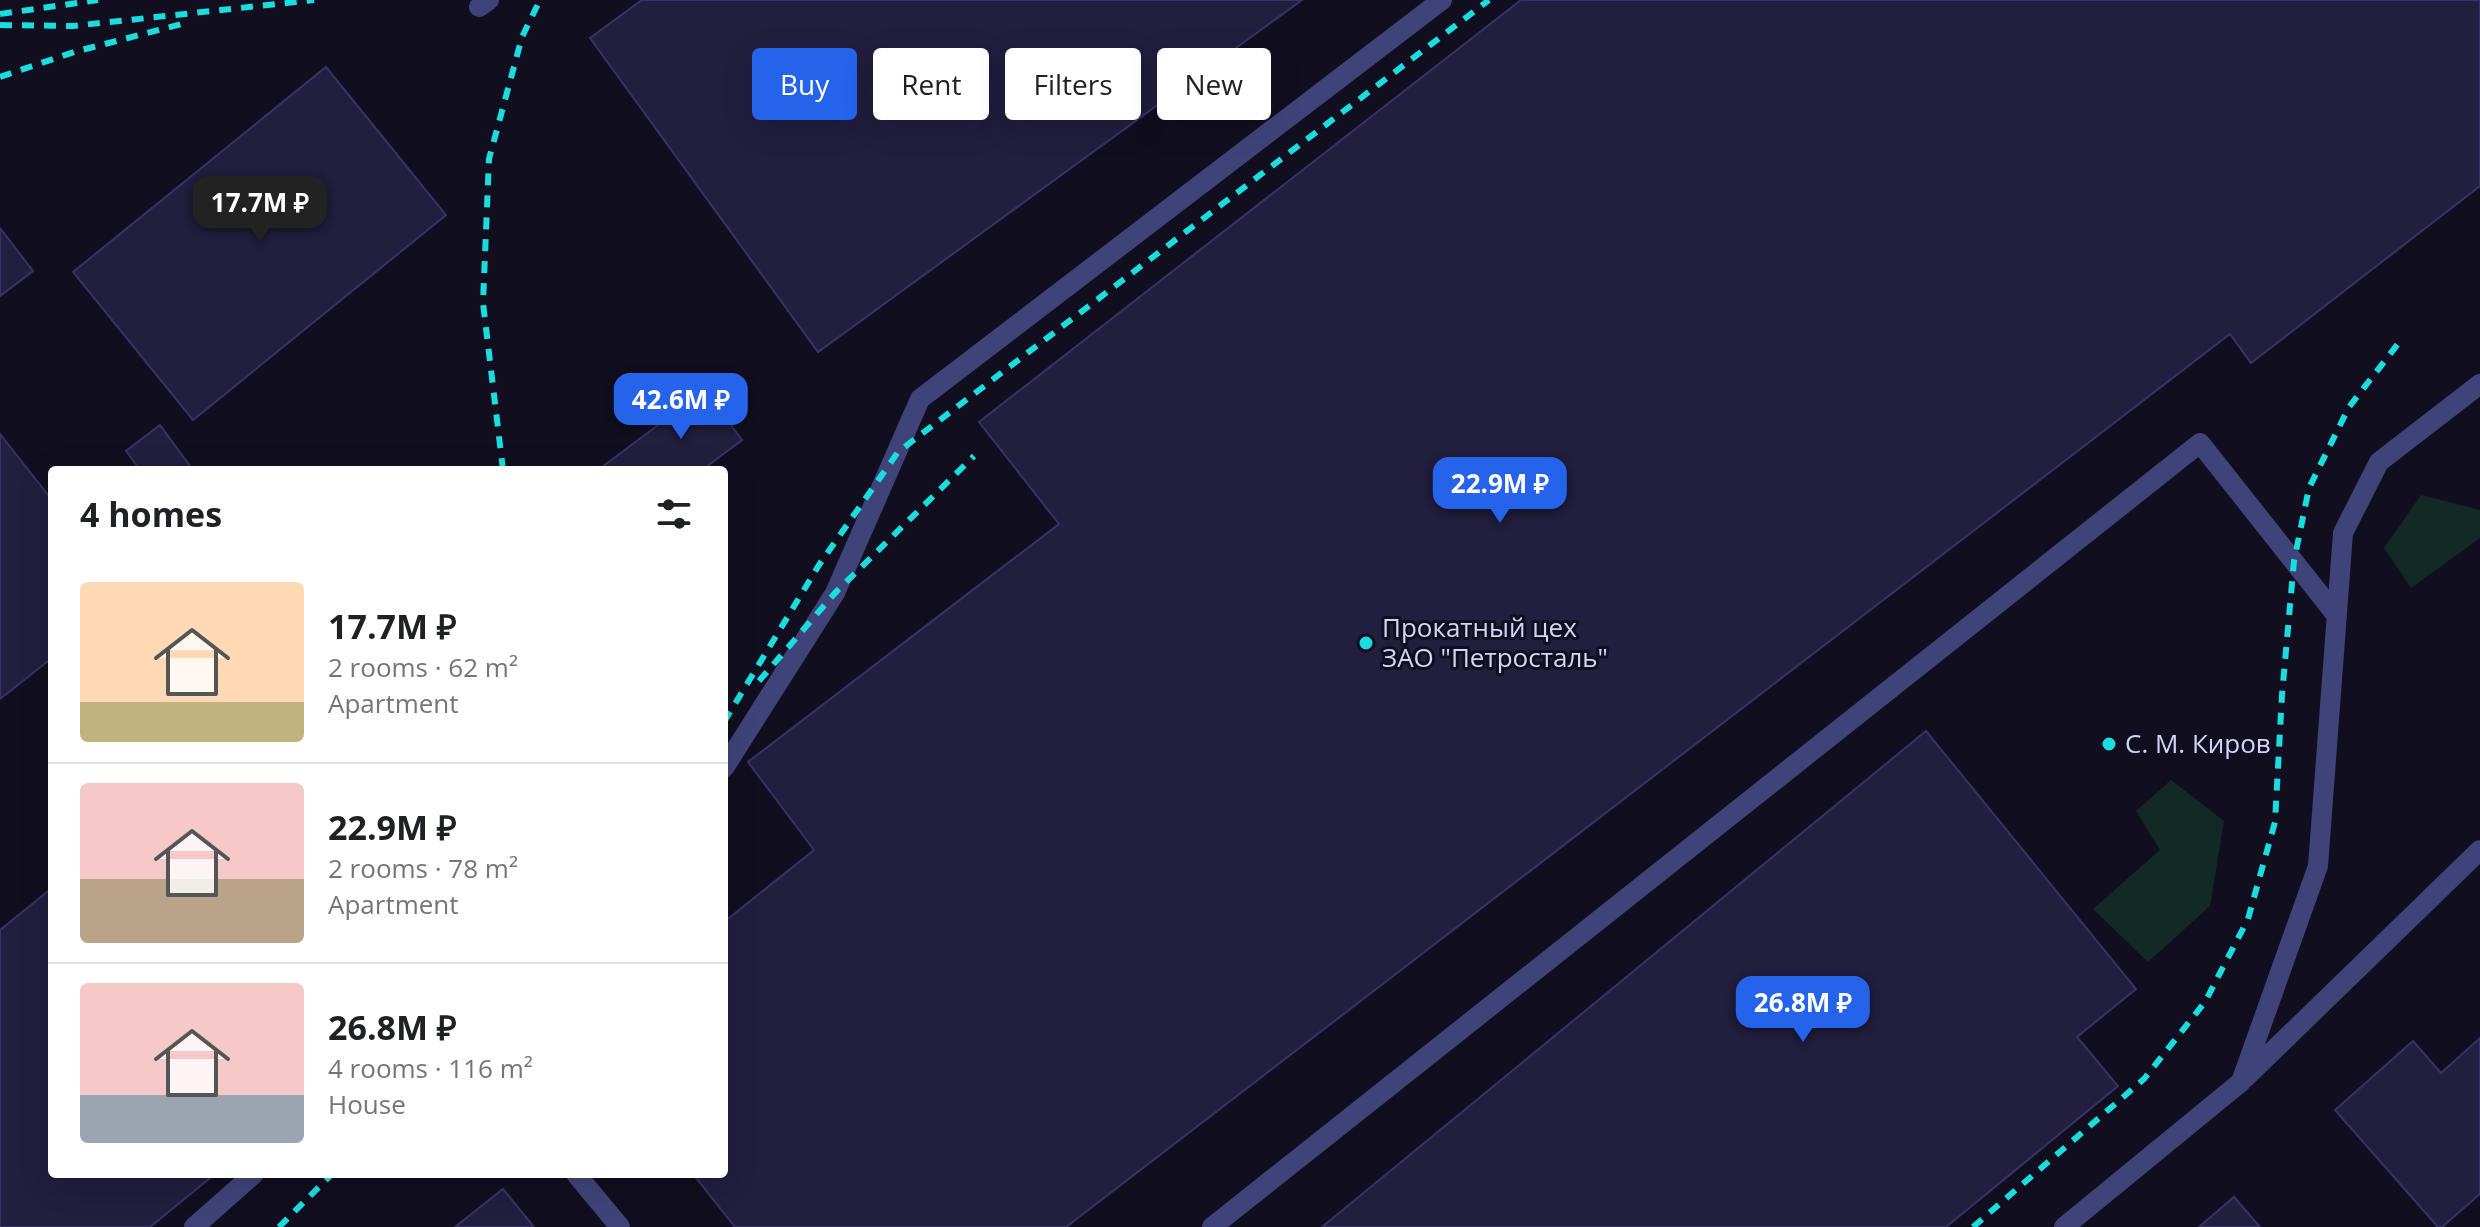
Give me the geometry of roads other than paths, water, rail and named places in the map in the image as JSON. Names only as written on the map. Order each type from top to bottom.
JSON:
[{"type":"lane","points":[[728,762],[835,593],[920,399],[1442,0]]},
{"type":"lane","points":[[2241,1082],[2318,866],[2343,533],[2379,462],[2480,384]]},
{"type":"lane","points":[[1212,1227],[2200,443],[2337,616]]},
{"type":"lane","points":[[2064,1227],[2241,1082],[2480,850]]},
{"type":"lane","points":[[194,1227],[249,1178]]},
{"type":"lane","points":[[579,1178],[620,1227]]},
{"type":"railway","points":[[0,14],[98,0]]},
{"type":"railway","points":[[0,25],[73,26],[314,0]]},
{"type":"railway","points":[[503,466],[483,303],[489,159],[522,37],[540,0]]},
{"type":"railway","points":[[728,715],[819,565],[898,452],[1489,0]]},
{"type":"railway","points":[[0,77],[74,52],[182,24]]},
{"type":"railway","points":[[1973,1227],[2144,1079],[2205,1002],[2248,919],[2275,822],[2294,561],[2309,488],[2349,407],[2401,340]]},
{"type":"railway","points":[[759,681],[835,593],[974,456]]},
{"type":"railway","points":[[279,1227],[328,1178]]},
{"type":"place","name":"Прокатный цех ЗАО \"Петросталь\"","points":[[1366,643]]},
{"type":"place","name":"С. М. Киров","points":[[2109,744]]}]
